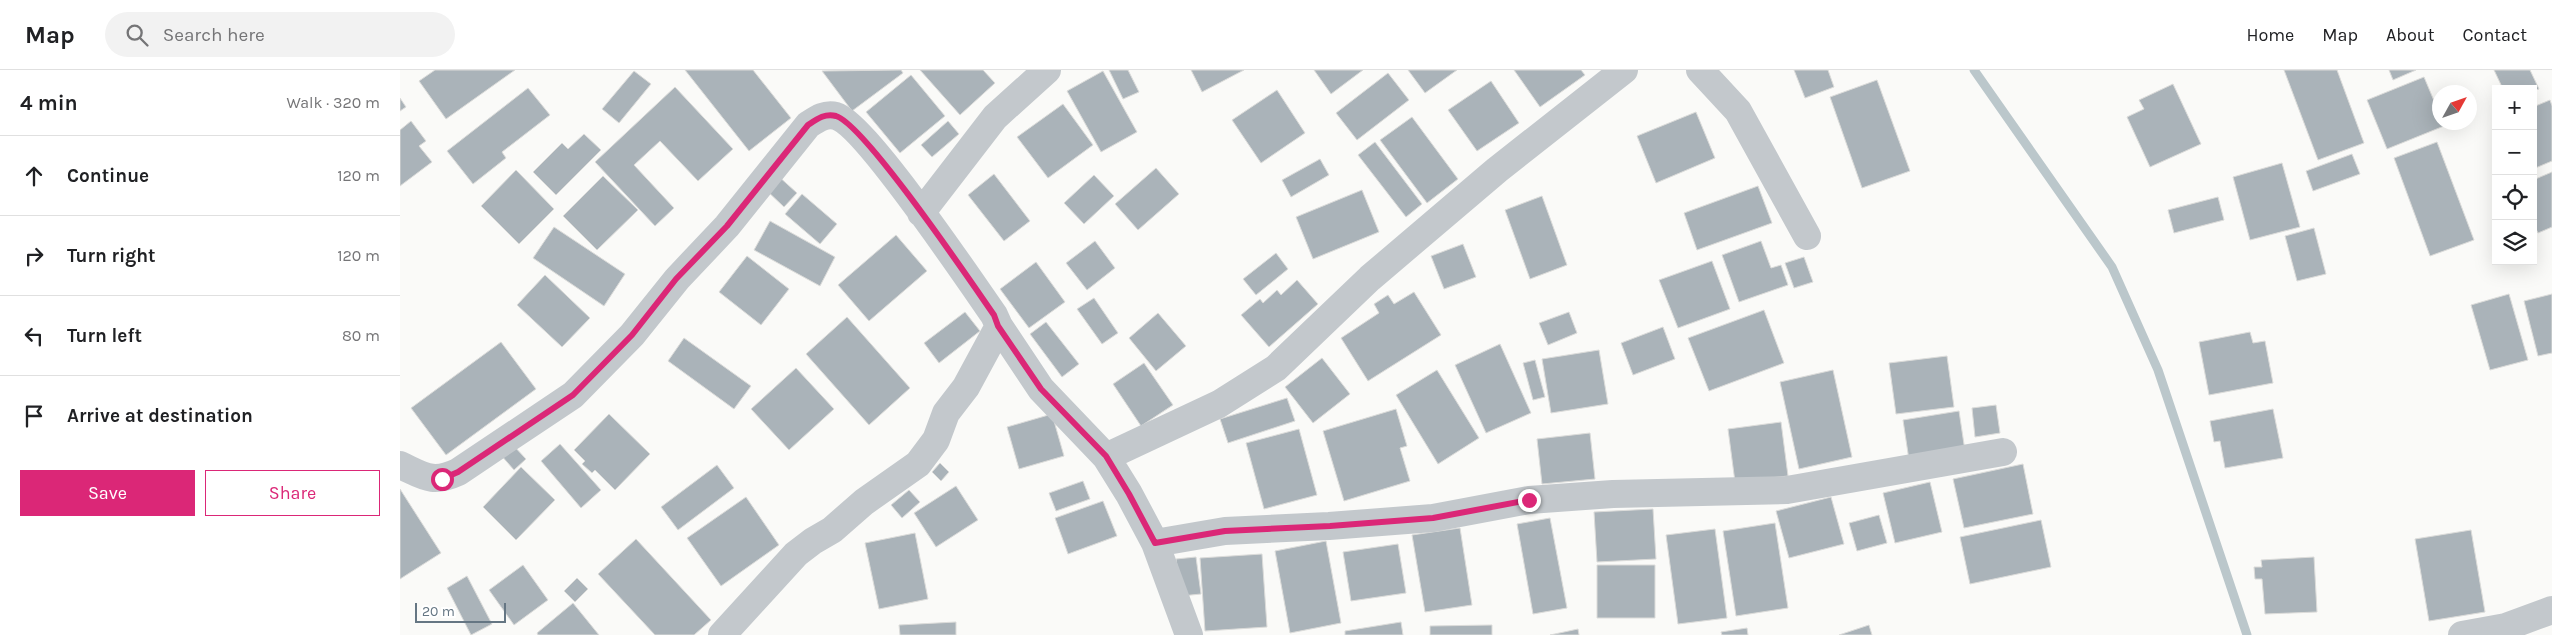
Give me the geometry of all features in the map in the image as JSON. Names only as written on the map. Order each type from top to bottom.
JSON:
[{"type":"street","points":[[921,213],[995,117],[1047,70]]},
{"type":"street","points":[[1106,456],[1219,404],[1276,368],[1385,265],[1497,170],[1624,70]]},
{"type":"street","points":[[1700,70],[1738,111],[1808,236]]},
{"type":"street","points":[[400,465],[428,477],[442,479],[458,472],[573,395],[632,335],[676,279],[727,226],[808,125],[824,115],[837,116],[855,130],[894,176],[994,315],[998,326],[1041,389],[1106,456],[1155,543],[1189,635]]},
{"type":"street","points":[[722,635],[796,554],[812,541],[832,530],[864,502],[918,464],[936,440],[946,413],[966,388],[998,326]]},
{"type":"street","points":[[1155,543],[1225,531],[1330,526],[1433,518],[1529,500],[1613,494],[1787,490],[2003,452]]},
{"type":"street","points":[[2462,635],[2506,627],[2552,610]]},
{"type":"building","points":[[435,70],[515,70],[446,119],[419,81]]},
{"type":"building","points":[[685,70],[753,70],[791,118],[749,151]]},
{"type":"building","points":[[901,70],[903,73],[852,111],[822,71]]},
{"type":"building","points":[[920,70],[983,70],[995,83],[960,115]]},
{"type":"building","points":[[1109,70],[1128,70],[1139,92],[1123,99]]},
{"type":"building","points":[[1191,70],[1244,70],[1202,92]]},
{"type":"building","points":[[1314,70],[1363,70],[1331,94]]},
{"type":"building","points":[[1408,70],[1457,70],[1425,93]]},
{"type":"building","points":[[1514,70],[1581,70],[1585,75],[1540,107]]},
{"type":"building","points":[[1794,70],[1828,70],[1834,87],[1805,98]]},
{"type":"building","points":[[2284,70],[2337,70],[2364,143],[2318,160]]},
{"type":"building","points":[[2389,70],[2416,70],[2393,80]]},
{"type":"building","points":[[2494,70],[2530,70],[2539,89],[2537,90],[2537,85],[2501,85]]},
{"type":"building","points":[[634,71],[651,84],[619,123],[602,109]]},
{"type":"building","points":[[1103,71],[1137,132],[1101,152],[1067,91]]},
{"type":"building","points":[[1388,73],[1409,100],[1357,140],[1336,113]]},
{"type":"building","points":[[911,75],[945,116],[900,153],[866,112]]},
{"type":"building","points":[[2424,77],[2432,96],[2432,130],[2434,130],[2387,149],[2367,100]]},
{"type":"building","points":[[1877,80],[1910,171],[1862,188],[1830,97]]},
{"type":"building","points":[[1491,81],[1519,123],[1477,151],[1448,110]]},
{"type":"building","points":[[2173,84],[2201,144],[2150,167],[2127,117],[2144,109],[2139,100]]},
{"type":"building","points":[[675,87],[733,149],[698,181],[660,141],[634,165],[674,208],[655,226],[595,162]]},
{"type":"building","points":[[528,88],[550,115],[502,152],[506,158],[473,184],[447,151]]},
{"type":"building","points":[[1277,90],[1305,133],[1261,163],[1232,120]]},
{"type":"building","points":[[400,98],[406,107],[400,111]]},
{"type":"building","points":[[2550,100],[2552,106],[2552,161],[2537,167],[2537,130],[2537,105]]},
{"type":"building","points":[[1063,104],[1093,145],[1048,178],[1017,137]]},
{"type":"building","points":[[1696,112],[1715,158],[1656,183],[1637,136]]},
{"type":"building","points":[[1412,117],[1458,179],[1427,203],[1380,140]]},
{"type":"building","points":[[411,121],[426,141],[419,146],[432,162],[400,186],[400,130]]},
{"type":"building","points":[[948,121],[959,134],[932,157],[921,145]]},
{"type":"building","points":[[584,134],[601,150],[556,195],[533,172],[562,143],[568,149]]},
{"type":"building","points":[[1375,142],[1422,204],[1406,217],[1358,155]]},
{"type":"building","points":[[2437,142],[2474,240],[2430,256],[2394,158]]},
{"type":"building","points":[[2352,154],[2360,174],[2313,191],[2306,171]]},
{"type":"building","points":[[1320,159],[1329,175],[1291,197],[1282,180]]},
{"type":"building","points":[[2282,163],[2300,227],[2250,240],[2233,177]]},
{"type":"building","points":[[1156,168],[1179,194],[1138,230],[1115,204]]},
{"type":"building","points":[[516,170],[554,209],[519,244],[481,206]]},
{"type":"building","points":[[2552,172],[2552,227],[2538,233],[2537,231],[2537,178]]},
{"type":"building","points":[[776,174],[797,193],[784,207],[764,188]]},
{"type":"building","points":[[994,174],[1030,221],[1004,241],[968,195]]},
{"type":"building","points":[[1094,175],[1114,196],[1084,224],[1064,203]]},
{"type":"building","points":[[603,176],[638,210],[597,250],[563,216]]},
{"type":"building","points":[[1758,186],[1772,223],[1697,250],[1684,213]]},
{"type":"building","points":[[1362,190],[1379,232],[1313,259],[1296,217]]},
{"type":"building","points":[[802,194],[837,224],[820,244],[785,214]]},
{"type":"building","points":[[1542,196],[1567,265],[1530,279],[1505,210]]},
{"type":"building","points":[[2218,197],[2224,220],[2174,233],[2168,210]]},
{"type":"building","points":[[770,221],[835,257],[820,286],[754,250]]},
{"type":"building","points":[[554,227],[625,274],[604,306],[533,258]]},
{"type":"building","points":[[2314,228],[2326,274],[2297,281],[2285,236]]},
{"type":"building","points":[[896,235],[927,271],[869,321],[838,285]]},
{"type":"building","points":[[1095,241],[1115,268],[1087,290],[1066,263]]},
{"type":"building","points":[[1761,241],[1771,268],[1781,265],[1788,285],[1739,302],[1722,255]]},
{"type":"building","points":[[1463,244],[1476,277],[1444,289],[1431,256]]},
{"type":"building","points":[[1276,253],[1288,269],[1256,295],[1243,279]]},
{"type":"building","points":[[747,256],[789,289],[761,325],[719,292]]},
{"type":"building","points":[[1804,257],[1813,282],[1794,288],[1785,263]]},
{"type":"building","points":[[1712,261],[1730,309],[1678,328],[1659,280]]},
{"type":"building","points":[[1036,262],[1065,302],[1029,328],[1000,289]]},
{"type":"building","points":[[545,275],[590,318],[562,347],[517,305]]},
{"type":"building","points":[[1297,280],[1318,304],[1269,347],[1241,315],[1260,299],[1263,303],[1277,290],[1281,295]]},
{"type":"building","points":[[1414,292],[1441,335],[1368,381],[1341,338],[1379,313],[1374,304],[1388,295],[1394,304]]},
{"type":"building","points":[[2509,294],[2528,360],[2490,370],[2471,305]]},
{"type":"building","points":[[2552,294],[2552,353],[2538,356],[2524,301]]},
{"type":"building","points":[[1094,298],[1118,333],[1102,344],[1077,309]]},
{"type":"building","points":[[1764,310],[1784,363],[1709,391],[1688,338]]},
{"type":"building","points":[[965,312],[980,331],[939,363],[924,343]]},
{"type":"building","points":[[1569,312],[1577,333],[1548,345],[1539,323]]},
{"type":"building","points":[[1158,313],[1186,346],[1156,371],[1129,338]]},
{"type":"building","points":[[847,317],[910,388],[869,425],[806,354]]},
{"type":"building","points":[[1046,322],[1079,364],[1062,377],[1030,334]]},
{"type":"building","points":[[1663,327],[1675,359],[1633,375],[1621,343]]},
{"type":"building","points":[[2250,332],[2253,343],[2265,341],[2273,383],[2209,395],[2199,342]]},
{"type":"building","points":[[684,338],[751,386],[734,409],[668,361]]},
{"type":"building","points":[[501,342],[536,389],[446,455],[411,408]]},
{"type":"building","points":[[1500,344],[1531,413],[1486,433],[1455,365]]},
{"type":"building","points":[[1599,350],[1608,404],[1551,413],[1542,359]]},
{"type":"building","points":[[1947,356],[1954,407],[1896,414],[1889,363]]},
{"type":"building","points":[[1322,358],[1350,394],[1313,423],[1285,387]]},
{"type":"building","points":[[1535,360],[1545,397],[1533,400],[1523,363]]},
{"type":"building","points":[[1144,363],[1173,405],[1141,426],[1113,384]]},
{"type":"building","points":[[796,368],[834,409],[789,450],[751,409]]},
{"type":"building","points":[[1437,370],[1479,438],[1438,464],[1396,395]]},
{"type":"building","points":[[1833,370],[1852,457],[1799,469],[1780,382]]},
{"type":"building","points":[[1287,398],[1295,421],[1228,443],[1220,419]]},
{"type":"building","points":[[1996,405],[2000,433],[1975,437],[1972,408]]},
{"type":"building","points":[[1396,409],[1407,446],[1400,448],[1410,481],[1344,501],[1323,431]]},
{"type":"building","points":[[2273,409],[2283,458],[2225,468],[2220,441],[2214,442],[2210,421]]},
{"type":"building","points":[[1959,411],[1965,451],[1909,460],[1903,420]]},
{"type":"building","points":[[609,414],[650,454],[615,490],[595,470],[592,473],[582,464],[585,461],[574,450]]},
{"type":"building","points":[[1052,414],[1064,456],[1019,469],[1007,427]]},
{"type":"building","points":[[1781,422],[1788,476],[1735,482],[1728,429]]},
{"type":"building","points":[[1299,429],[1317,495],[1264,509],[1246,443]]},
{"type":"building","points":[[1590,433],[1595,479],[1542,484],[1537,439]]},
{"type":"building","points":[[512,444],[526,459],[514,470],[500,454]]},
{"type":"building","points":[[560,444],[601,490],[581,508],[541,461]]},
{"type":"building","points":[[940,463],[949,472],[941,481],[932,472]]},
{"type":"building","points":[[2023,464],[2033,514],[1964,528],[1953,479]]},
{"type":"building","points":[[717,465],[734,488],[678,530],[661,507]]},
{"type":"building","points":[[521,467],[555,500],[516,540],[483,507]]},
{"type":"building","points":[[1083,481],[1090,499],[1056,511],[1049,493]]},
{"type":"building","points":[[1930,482],[1942,532],[1895,543],[1883,493]]},
{"type":"building","points":[[956,486],[978,520],[936,547],[914,513]]},
{"type":"building","points":[[400,489],[441,553],[400,579]]},
{"type":"building","points":[[909,490],[920,502],[902,518],[891,505]]},
{"type":"building","points":[[746,497],[779,545],[721,586],[687,538]]},
{"type":"building","points":[[1831,497],[1844,544],[1789,558],[1776,511]]},
{"type":"building","points":[[1103,501],[1117,536],[1068,554],[1055,518]]},
{"type":"building","points":[[1653,509],[1656,559],[1597,562],[1594,512]]},
{"type":"building","points":[[1879,515],[1887,543],[1857,551],[1849,523]]},
{"type":"building","points":[[1550,518],[1567,608],[1533,614],[1517,524]]},
{"type":"building","points":[[2041,520],[2051,567],[1970,584],[1960,537]]},
{"type":"building","points":[[1775,523],[1788,608],[1736,616],[1723,531]]},
{"type":"building","points":[[1460,528],[1472,605],[1425,612],[1412,535]]},
{"type":"building","points":[[1715,529],[1727,618],[1678,624],[1666,535]]},
{"type":"building","points":[[2471,530],[2485,612],[2429,621],[2415,539]]},
{"type":"building","points":[[915,533],[928,599],[879,609],[865,543]]},
{"type":"building","points":[[636,539],[711,620],[694,635],[655,635],[598,574]]},
{"type":"building","points":[[1326,541],[1341,623],[1290,633],[1275,551]]},
{"type":"building","points":[[1398,544],[1406,593],[1351,601],[1343,552]]},
{"type":"building","points":[[1262,554],[1267,627],[1205,631],[1200,558]]},
{"type":"building","points":[[1196,557],[1201,594],[1181,596],[1176,559]]},
{"type":"building","points":[[2314,557],[2317,612],[2265,614],[2262,579],[2255,579],[2254,567],[2262,567],[2261,560]]},
{"type":"building","points":[[523,565],[548,600],[514,625],[489,590]]},
{"type":"building","points":[[1597,565],[1655,565],[1655,618],[1597,618]]},
{"type":"building","points":[[467,576],[492,624],[471,635],[447,588]]},
{"type":"building","points":[[577,578],[588,589],[575,602],[564,591]]},
{"type":"building","points":[[573,603],[599,635],[538,635],[537,633]]},
{"type":"building","points":[[956,622],[956,635],[900,635],[899,625]]},
{"type":"building","points":[[1401,622],[1403,635],[1345,635],[1345,631]]},
{"type":"building","points":[[1492,625],[1492,635],[1430,635],[1430,626]]},
{"type":"building","points":[[1869,625],[1872,635],[1839,635]]},
{"type":"building","points":[[1747,628],[1748,635],[1722,635],[1721,632]]},
{"type":"building","points":[[1578,629],[1579,635],[1550,635]]},
{"type":"waterway","points":[[1974,70],[2112,267],[2158,370],[2247,635]]},
{"type":"route","points":[[442,479],[458,472],[573,395],[632,335],[676,279],[727,226],[808,125],[824,115],[837,116],[855,130],[894,176],[994,315],[998,326],[1041,389],[1106,456],[1155,543],[1225,531],[1330,526],[1433,518],[1529,500]]}]
